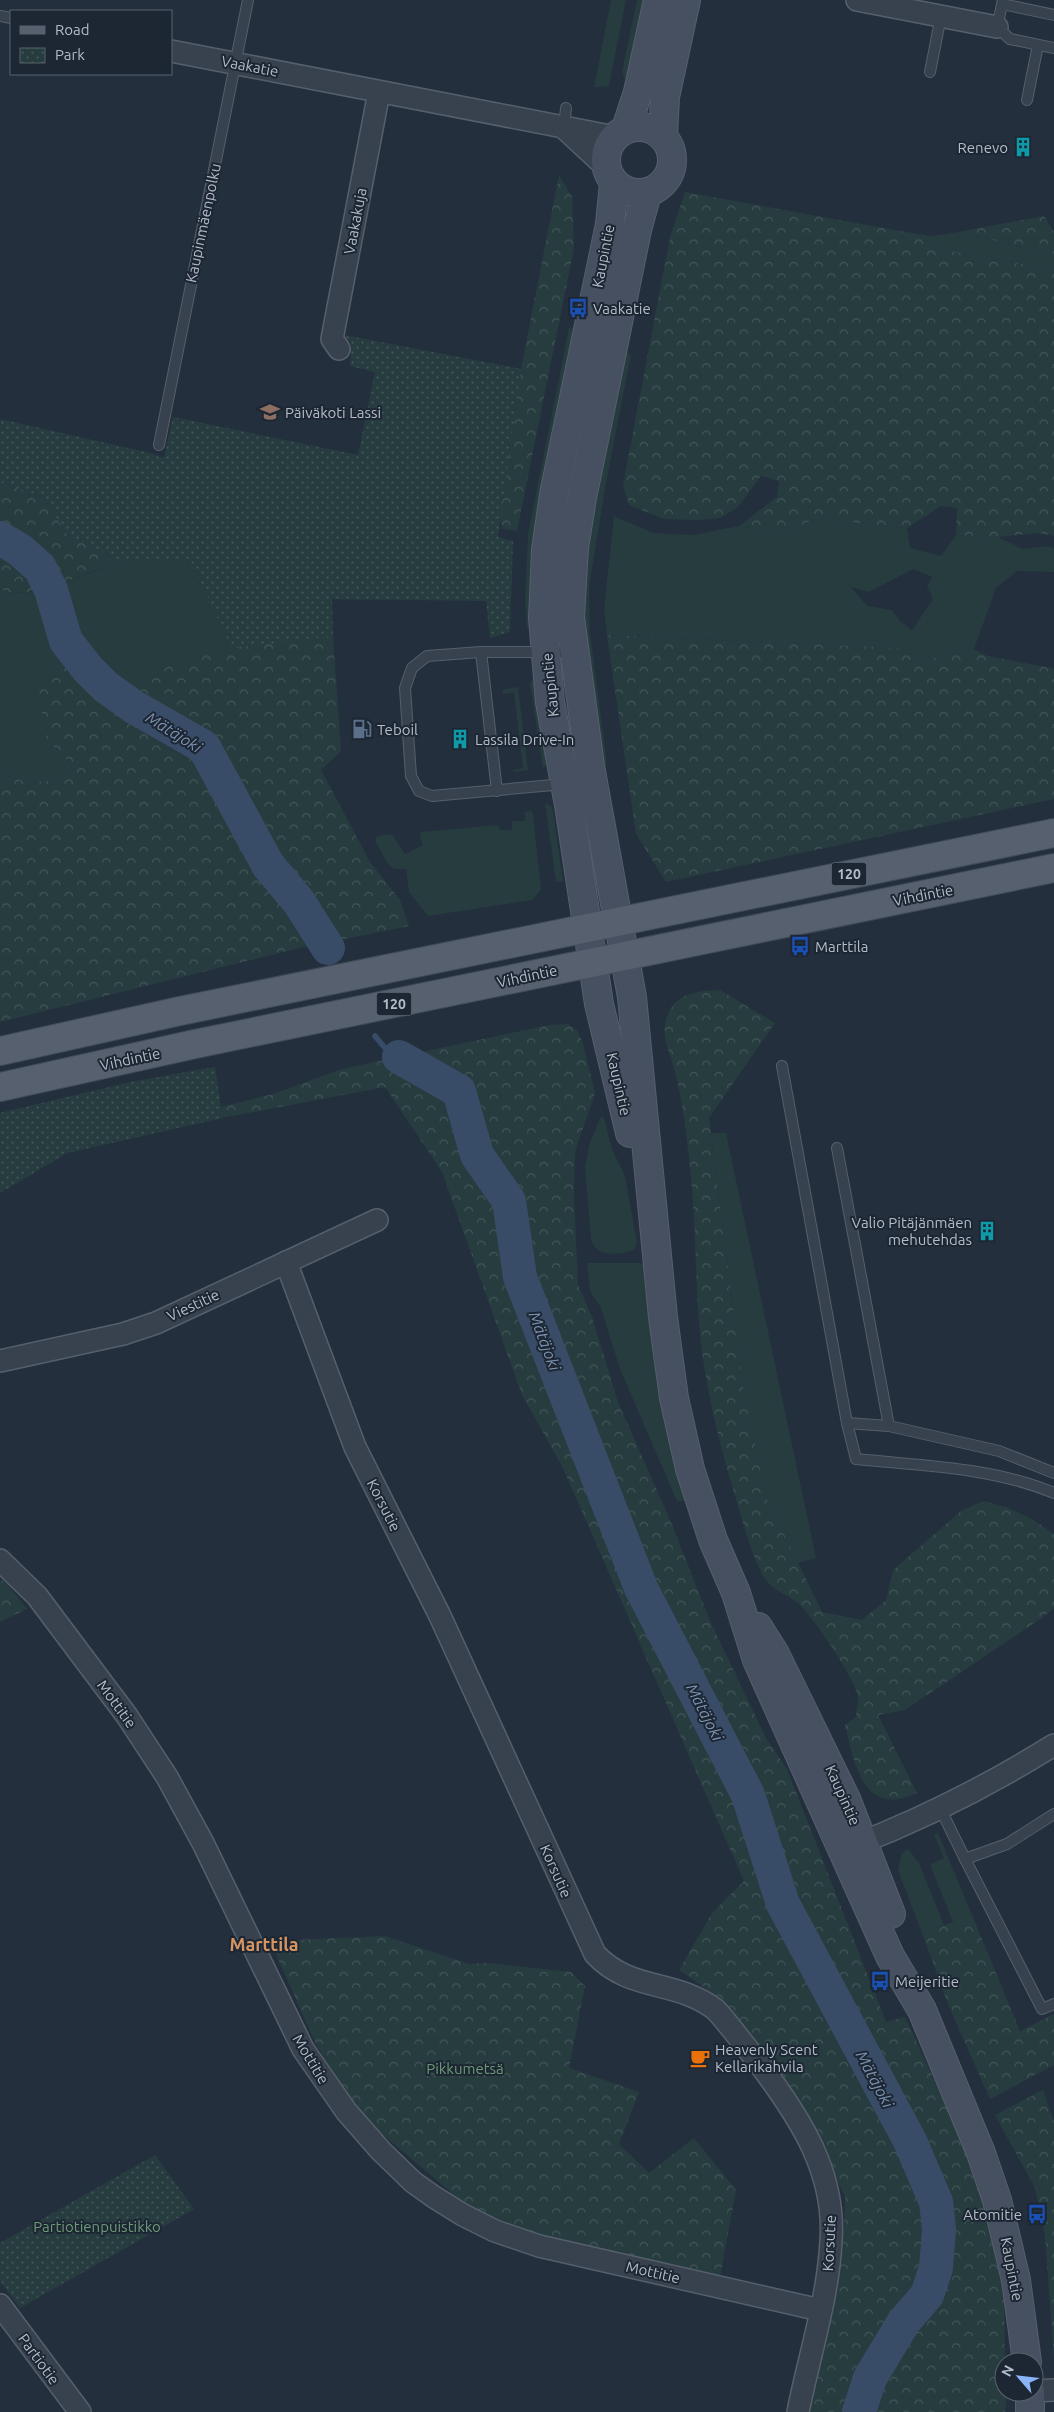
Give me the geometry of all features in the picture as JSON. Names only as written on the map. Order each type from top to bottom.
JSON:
[{"type":"main road","points":[[621,133],[646,128],[662,137],[672,154],[670,174],[656,189],[647,193],[629,192],[610,175],[606,156],[609,146],[621,133],[638,92],[658,0]]},
{"type":"main road","points":[[662,137],[666,97],[686,0]]},
{"type":"main road","name":"Kaupintie","points":[[610,175],[610,224],[554,494],[543,585],[550,702],[599,1004],[656,1244]]},
{"type":"main road","name":"Kaupintie","points":[[647,193],[637,230],[574,548],[570,586],[573,652],[617,922],[632,997],[663,1317],[674,1398],[690,1469],[713,1540],[736,1593],[775,1654],[846,1799],[853,1846],[905,1950],[922,2010],[964,2109],[997,2200],[1016,2280],[1026,2352]]},
{"type":"main road","name":"120","points":[[0,1051],[180,1011],[1054,833]]},
{"type":"main road","name":"Vihdintie","points":[[0,1087],[195,1044],[1054,868]]},
{"type":"street","points":[[857,0],[997,27]]},
{"type":"street","name":"Vaakatie","points":[[172,51],[236,64],[378,85],[565,118],[582,129],[621,133]]},
{"type":"street","name":"Vaakakuja","points":[[339,349],[332,339],[378,85]]},
{"type":"street","points":[[565,118],[610,175]]},
{"type":"street","name":"Viestitie","points":[[0,1361],[123,1334],[156,1323],[377,1220]]},
{"type":"street","name":"Korsutie","points":[[286,1262],[355,1447],[440,1616],[595,1954],[605,1965],[618,1973],[640,1981],[682,1991],[702,1999],[716,2010],[786,2100],[803,2126],[826,2182],[831,2213],[832,2241],[820,2310],[798,2412]]},
{"type":"street","name":"Mottitie","points":[[0,1560],[37,1596],[127,1716],[167,1777],[203,1843],[303,2049],[346,2111],[381,2151],[413,2182],[463,2215],[495,2231],[539,2246],[820,2310]]},
{"type":"street","points":[[853,1846],[941,1810],[1054,1745]]},
{"type":"street","name":"Partiotie","points":[[0,2305],[80,2412]]},
{"type":"lane","name":"Kaupinmäenpolku","points":[[159,445],[248,0]]},
{"type":"lane","points":[[1054,15],[1003,2],[997,27],[1010,39],[1054,48]]},
{"type":"lane","points":[[930,72],[941,16]]},
{"type":"lane","points":[[1027,100],[1038,45]]},
{"type":"lane","points":[[564,784],[432,796],[419,790],[411,776],[405,688],[412,668],[427,656],[481,652],[573,652]]},
{"type":"lane","points":[[481,652],[497,791]]},
{"type":"lane","points":[[782,1066],[847,1423],[856,1459],[990,1473],[1026,1481],[1054,1493]]},
{"type":"lane","points":[[836,1148],[889,1426]]},
{"type":"lane","points":[[847,1423],[889,1426],[999,1451],[1054,1473]]},
{"type":"lane","points":[[941,1810],[1042,2009],[1054,2004]]},
{"type":"lane","points":[[965,1859],[1007,1844],[1054,1814]]},
{"type":"green space","points":[[611,0],[626,0],[609,86],[594,87]]},
{"type":"green space","points":[[637,0],[650,0],[633,81],[624,78],[622,72]]},
{"type":"green space","points":[[559,175],[572,197],[574,248],[517,531],[503,529],[500,521],[513,420],[397,349],[401,346],[521,369]]},
{"type":"green space","points":[[685,192],[917,234],[936,248],[1054,270],[1054,536],[1039,533],[998,537],[956,535],[957,508],[941,506],[907,528],[817,519],[781,533],[739,526],[777,497],[779,481],[761,476],[738,507],[720,518],[700,520],[664,519],[629,505],[623,485],[670,237]]},
{"type":"green space","points":[[1044,216],[1054,232],[1054,254],[958,232]]},
{"type":"green space","points":[[958,232],[1054,254],[1054,270],[936,248],[917,234],[933,236]]},
{"type":"green space","points":[[569,328],[576,329],[532,627],[527,629],[525,601],[528,534]]},
{"type":"green space","points":[[344,335],[521,369],[498,537],[513,541],[510,632],[490,638],[486,601],[332,599],[333,636],[232,648],[190,560],[118,560],[67,534],[43,497],[0,482],[0,419],[150,453],[164,458],[173,417],[358,455],[375,372],[350,366],[351,343]]},
{"type":"green space","points":[[623,351],[631,355],[606,483],[589,587],[590,633],[607,764],[603,767],[579,586]]},
{"type":"green space","points":[[159,456],[366,600],[331,599],[333,636],[232,648],[147,678],[114,705],[91,688],[68,663],[47,740],[72,765],[66,779],[31,783],[0,774],[0,589],[12,593],[42,590],[93,572],[118,560],[147,473]]},
{"type":"green space","points":[[0,482],[43,497],[67,534],[118,560],[77,578],[42,589],[12,593],[0,589]]},
{"type":"green space","points":[[614,516],[653,533],[693,535],[739,526],[781,533],[817,519],[907,528],[910,548],[941,556],[956,535],[998,537],[1023,549],[1047,546],[1054,548],[1054,572],[1017,571],[996,588],[974,649],[922,661],[900,648],[607,635],[604,610]],"holes":[[[913,569],[932,577],[927,586],[933,599],[912,630],[900,621],[892,610],[867,606],[851,587],[869,592]]]},
{"type":"green space","points":[[607,635],[901,648],[922,661],[974,649],[987,656],[1054,669],[1054,799],[666,882],[636,834]]},
{"type":"green space","points":[[333,636],[341,751],[321,770],[370,862],[400,900],[409,926],[295,949],[0,1022],[0,774],[31,783],[66,779],[72,765],[47,740],[37,688],[58,659],[68,663],[91,688],[114,705],[147,678],[191,658],[261,643]]},
{"type":"green space","points":[[533,679],[537,680],[548,757],[547,765],[543,768],[530,683]]},
{"type":"green space","points":[[518,687],[528,770],[514,772],[512,770],[523,768],[514,693],[502,694],[504,689]]},
{"type":"green space","points":[[545,803],[551,806],[553,811],[563,881],[556,882]]},
{"type":"green space","points":[[531,811],[533,814],[541,890],[532,900],[428,916],[409,892],[406,869],[394,869],[387,863],[375,840],[377,836],[392,834],[405,854],[423,845],[420,838],[421,832],[498,825],[500,830],[512,830],[512,821],[525,821],[525,812]]},
{"type":"green space","points":[[720,990],[775,1023],[709,1118],[743,1386],[766,1497],[822,1612],[862,1620],[886,1600],[893,1570],[961,1511],[983,1501],[1006,1507],[1032,1519],[1054,1534],[1054,1608],[905,1710],[878,1715],[917,1793],[901,1799],[885,1799],[874,1794],[866,1786],[860,1774],[845,1725],[856,1717],[858,1697],[855,1688],[834,1650],[808,1614],[796,1602],[774,1588],[764,1578],[745,1530],[715,1422],[702,1354],[692,1189],[686,1129],[678,1086],[666,1040],[665,1027],[668,1014],[677,1001],[697,992]]},
{"type":"green space","points":[[568,1024],[577,1030],[583,1043],[595,1093],[575,1152],[574,1195],[578,1285],[592,1317],[618,1402],[673,1527],[710,1621],[766,1738],[787,1769],[886,2022],[905,2017],[962,2143],[985,2209],[1001,2276],[1005,2320],[1005,2352],[994,2352],[994,2402],[1006,2402],[1005,2412],[809,2412],[843,2248],[845,2197],[799,2100],[748,2029],[718,1997],[679,1970],[712,1913],[744,1881],[562,1466],[522,1395],[442,1172],[385,1087],[222,1118],[67,1153],[0,1193],[0,1113],[131,1082],[215,1067],[221,1107],[273,1094],[342,1069],[549,1025]]},
{"type":"green space","points":[[215,1067],[222,1118],[67,1153],[0,1193],[0,1113],[131,1082]]},
{"type":"green space","points":[[601,1117],[604,1118],[612,1149],[625,1176],[637,1243],[634,1250],[615,1254],[608,1254],[598,1249],[591,1239],[585,1167],[590,1142]]},
{"type":"green space","points":[[711,1133],[726,1133],[816,1558],[798,1563],[766,1497],[743,1386]]},
{"type":"green space","points":[[587,1263],[640,1263],[646,1265],[687,1501],[677,1501],[620,1369],[601,1308],[590,1291]]},
{"type":"green space","points":[[0,1579],[7,1584],[27,1609],[0,1622]]},
{"type":"green space","points":[[938,1833],[972,1915],[953,1922],[930,1865],[944,1858],[934,1835]]},
{"type":"green space","points":[[909,1850],[919,1863],[944,1925],[922,1933],[898,1870],[902,1854]]},
{"type":"green space","points":[[972,1915],[1020,2031],[1054,2014],[1054,2065],[990,2099],[948,2004],[922,1933]]},
{"type":"green space","name":"Pikkumetsä","points":[[385,1936],[469,1964],[488,1963],[571,1972],[585,1986],[569,2068],[639,2092],[619,2144],[649,2173],[694,2138],[736,2190],[720,2277],[520,2231],[467,2206],[381,2133],[338,2083],[315,2042],[270,1941]]},
{"type":"green space","points":[[1043,2090],[1054,2122],[1054,2358],[1045,2236],[1035,2188],[995,2115]]},
{"type":"green space","name":"Partiotienpuistikko","points":[[155,2155],[194,2209],[20,2308],[0,2281],[0,2243]]},
{"type":"waterway","name":"Mätäjoki","points":[[0,538],[20,550],[40,568],[51,590],[66,641],[87,668],[106,687],[134,707],[204,747],[268,865],[299,902],[328,948]]},
{"type":"waterway","name":"Mätäjoki","points":[[375,1036],[385,1048],[399,1057]]},
{"type":"waterway","name":"Mätäjoki","points":[[399,1057],[459,1091],[477,1155],[509,1201],[520,1277],[641,1588],[748,1795],[783,1904],[910,2141],[936,2202],[939,2229],[936,2268],[927,2295],[903,2323],[870,2378],[859,2412]]},
{"type":"waterway","points":[[939,2229],[948,2228]]},
{"type":"place","name":"Renevo","points":[[1023,147]]},
{"type":"place","name":"Vaakatie","points":[[578,308]]},
{"type":"place","name":"Päiväkoti Lassi","points":[[270,412]]},
{"type":"place","name":"Teboil","points":[[362,729]]},
{"type":"place","name":"Lassila Drive-In","points":[[460,739]]},
{"type":"place","name":"Marttila","points":[[800,946]]},
{"type":"place","name":"Valio Pitäjänmäen mehutehdas","points":[[987,1231]]},
{"type":"place","name":"Meijeritie","points":[[880,1981]]},
{"type":"place","name":"Heavenly Scent Kellarikahvila","points":[[700,2058]]},
{"type":"place","name":"Atomitie","points":[[1037,2214]]},
{"type":"district","name":"Marttila","points":[[264,1944]]}]
